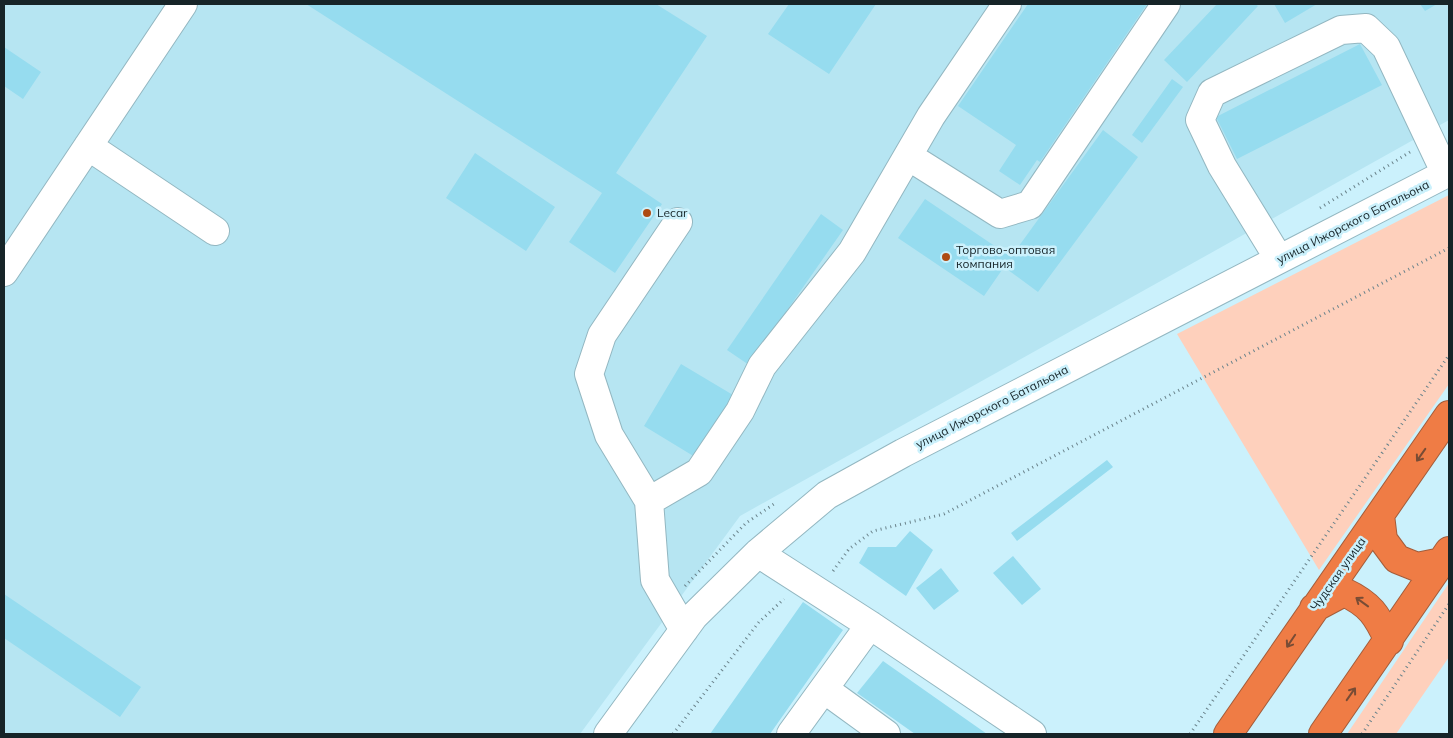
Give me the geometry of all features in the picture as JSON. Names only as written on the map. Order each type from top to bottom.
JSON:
[{"type":"highway","name":"Чудская улица","points":[[1228,734],[1449,415]]},
{"type":"highway","points":[[1380,515],[1383,540],[1397,559],[1417,567],[1446,557]]},
{"type":"highway","points":[[1323,734],[1446,557]]},
{"type":"highway","points":[[1314,608],[1344,592],[1364,601],[1378,618],[1389,641]]},
{"type":"street","points":[[4,272],[183,4]]},
{"type":"street","points":[[649,501],[699,472],[740,411],[762,366],[852,252],[931,116],[1007,4]]},
{"type":"street","points":[[908,156],[1000,214],[1030,205],[1166,4]]},
{"type":"street","points":[[1279,259],[1222,166],[1200,120],[1212,93],[1341,30],[1366,28],[1386,47],[1447,173]]},
{"type":"street","points":[[88,146],[215,230]]},
{"type":"street","name":"улица Ижорского Батальона","points":[[608,734],[694,616],[758,553],[828,495],[861,476],[1447,173]]},
{"type":"street","points":[[678,222],[602,336],[589,374],[609,435],[649,501],[655,580],[684,630]]},
{"type":"street","points":[[758,553],[870,625],[1032,734]]},
{"type":"street","points":[[791,734],[870,625]]},
{"type":"street","points":[[824,689],[886,734]]},
{"type":"path","points":[[673,734],[759,622],[811,587],[849,549],[873,531],[944,514],[1449,248]]},
{"type":"path","points":[[1190,734],[1449,355]]},
{"type":"path","points":[[1362,734],[1449,604]]},
{"type":"shaded area","points":[[4,4],[1449,4],[1449,120],[740,516],[580,734],[4,734]]},
{"type":"shaded area","points":[[1449,195],[1449,384],[1319,570],[1177,334]]},
{"type":"shaded area","points":[[1449,583],[1449,657],[1396,734],[1347,734]]},
{"type":"building","points":[[306,4],[656,4],[707,36],[616,173],[662,204],[615,273],[569,242],[602,193]]},
{"type":"building","points":[[789,4],[876,4],[829,74],[768,34]]},
{"type":"building","points":[[1028,4],[1147,4],[1040,162],[1037,160],[1020,185],[999,171],[1016,145],[958,106]]},
{"type":"building","points":[[1217,4],[1255,4],[1258,6],[1187,82],[1164,60]]},
{"type":"building","points":[[1274,4],[1317,4],[1285,23]]},
{"type":"building","points":[[1420,4],[1437,4],[1425,11]]},
{"type":"building","points":[[1360,44],[1382,85],[1237,159],[1216,117]]},
{"type":"building","points":[[4,47],[41,72],[23,99],[4,86]]},
{"type":"building","points":[[1172,79],[1183,87],[1142,143],[1132,135]]},
{"type":"building","points":[[1103,130],[1138,157],[1038,292],[1004,267],[984,296],[898,238],[925,199],[1011,257]]},
{"type":"building","points":[[475,153],[555,207],[526,251],[446,198]]},
{"type":"building","points":[[821,214],[843,230],[749,365],[727,350]]},
{"type":"building","points":[[681,364],[733,395],[695,457],[644,426]]},
{"type":"building","points":[[1107,460],[1113,467],[1017,541],[1011,533]]},
{"type":"building","points":[[910,531],[933,550],[906,596],[859,563],[868,547],[896,547]]},
{"type":"building","points":[[1013,556],[1041,589],[1022,605],[993,573]]},
{"type":"building","points":[[941,568],[959,591],[934,610],[916,588]]},
{"type":"building","points":[[4,594],[141,687],[120,717],[4,638]]},
{"type":"building","points":[[803,602],[843,630],[770,734],[710,734]]},
{"type":"building","points":[[883,661],[987,734],[915,734],[857,693]]},
{"type":"place","name":"Lecar","points":[[647,213]]},
{"type":"place","name":"Торгово-оптовая компания","points":[[946,257]]}]
